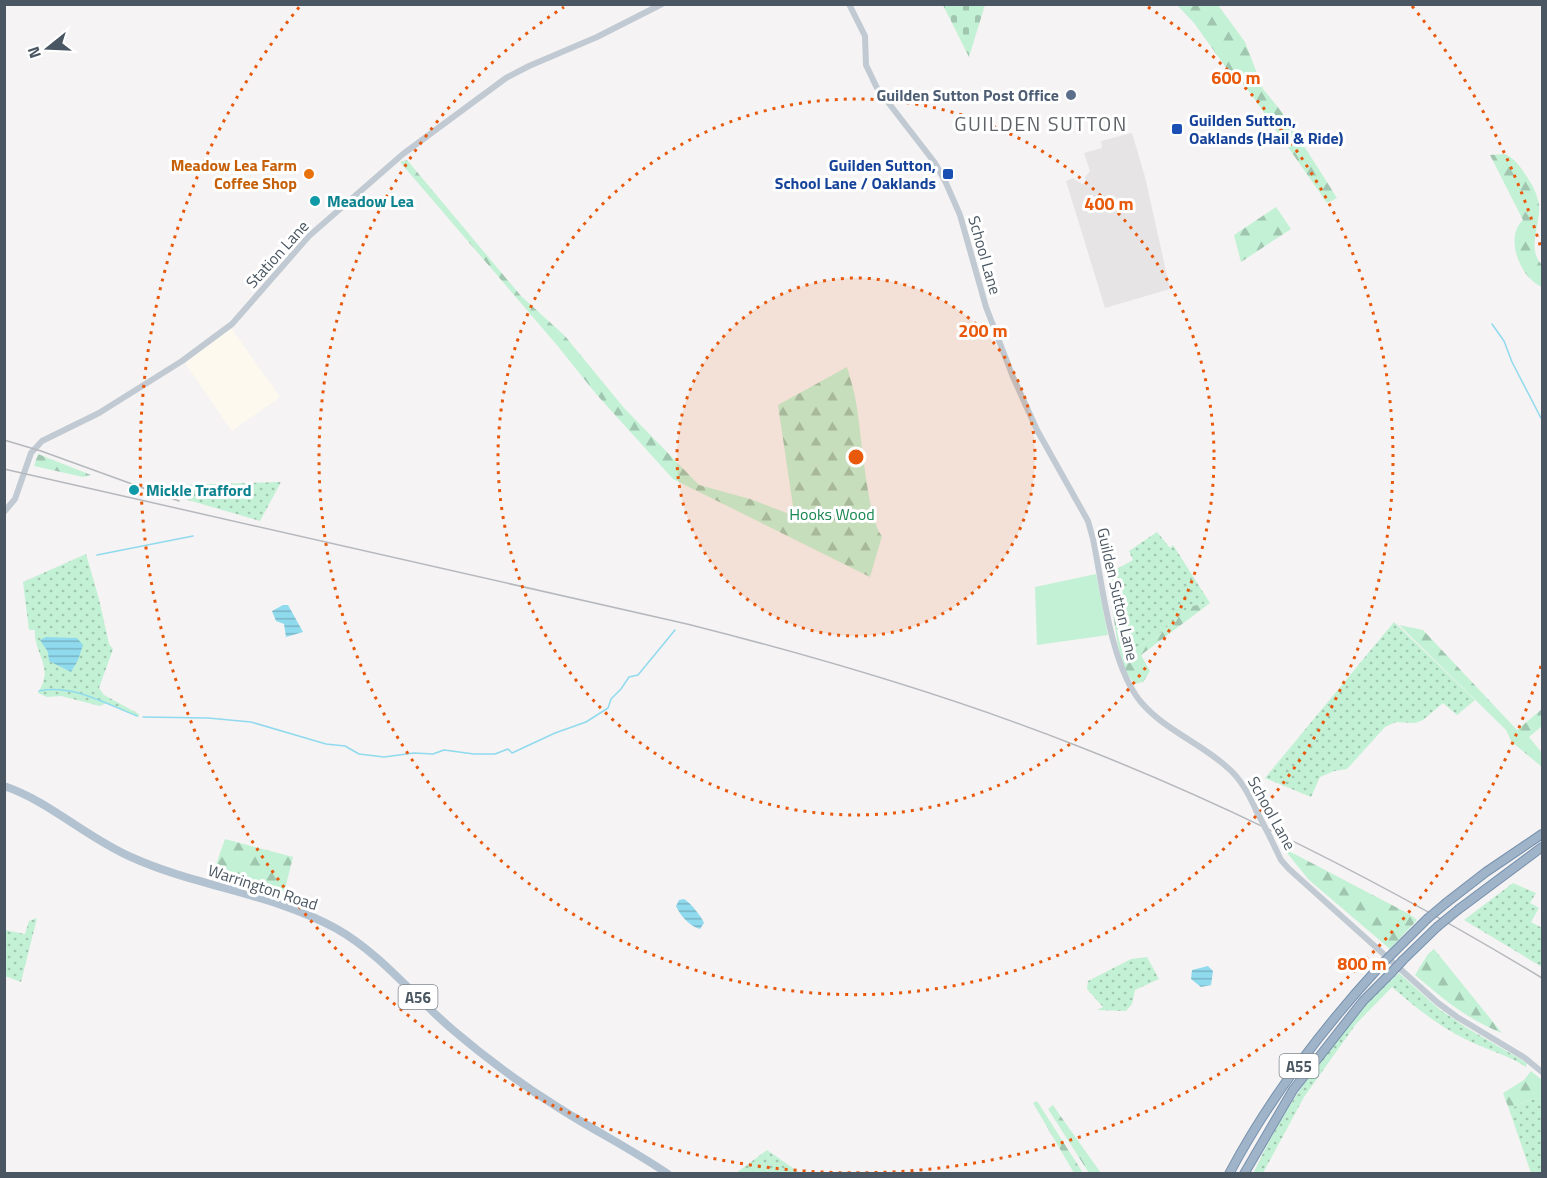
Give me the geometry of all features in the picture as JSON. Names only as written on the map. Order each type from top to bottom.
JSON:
[{"type":"highway","name":"A55","points":[[1229,1173],[1267,1108],[1353,996],[1380,966],[1446,903],[1486,872],[1542,834]]},
{"type":"highway","name":"A55","points":[[1244,1173],[1293,1090],[1363,1002],[1437,927],[1542,847]]},
{"type":"main road","name":"Warrington Road","points":[[4,786],[25,795],[132,858],[170,872],[284,906],[338,930],[366,949],[453,1030],[527,1087],[557,1108],[668,1173]]},
{"type":"street","name":"Station Lane","points":[[4,512],[15,499],[31,453],[42,441],[99,413],[182,361],[232,324],[309,236],[403,154],[506,78],[616,28],[662,4]]},
{"type":"street","name":"School Lane","points":[[849,4],[865,36],[866,65],[877,88],[935,163],[946,183],[960,215],[986,307],[1013,377],[1037,430],[1088,521]]},
{"type":"street","name":"Guilden Sutton Lane","points":[[1088,521],[1116,651],[1123,674],[1141,702]]},
{"type":"street","name":"School Lane","points":[[1141,702],[1166,725],[1229,769],[1241,783],[1281,860],[1345,922],[1438,1003],[1525,1058],[1542,1072]]},
{"type":"shaded area","points":[[1132,133],[1145,177],[1170,289],[1105,308],[1066,181],[1073,178],[1082,184],[1086,183],[1085,177],[1090,171],[1084,153],[1102,148],[1101,141]]},
{"type":"shaded area","points":[[231,328],[280,397],[232,431],[185,363]]},
{"type":"green space","points":[[943,5],[985,5],[969,57]]},
{"type":"green space","points":[[1177,5],[1218,5],[1245,42],[1263,89],[1285,116],[1337,198],[1327,203],[1251,94],[1238,78],[1235,80],[1194,23]]},
{"type":"green space","points":[[1505,154],[1521,168],[1536,193],[1539,213],[1535,251],[1542,265],[1542,287],[1527,275],[1517,257],[1515,236],[1517,227],[1523,220],[1490,155]]},
{"type":"green space","name":"Hooks Wood","points":[[407,160],[521,296],[565,336],[624,408],[699,485],[750,499],[792,515],[793,506],[778,405],[847,367],[856,403],[869,496],[877,527],[882,536],[870,577],[673,479],[597,395],[400,162]]},
{"type":"green space","points":[[1276,207],[1291,229],[1241,262],[1234,235]]},
{"type":"green space","points":[[38,454],[91,475],[83,477],[34,466]]},
{"type":"green space","points":[[281,482],[260,521],[188,500],[163,489],[183,485]]},
{"type":"green space","points":[[1157,532],[1170,548],[1173,545],[1210,603],[1191,606],[1158,635],[1127,654],[1123,649],[1116,614],[1113,613],[1106,575],[1133,560],[1129,551]]},
{"type":"green space","points":[[86,554],[109,644],[113,649],[99,688],[104,695],[139,714],[139,717],[106,703],[100,706],[61,696],[47,697],[38,693],[45,673],[36,643],[35,630],[29,630],[23,582]]},
{"type":"green space","points":[[1096,574],[1108,635],[1037,645],[1035,587]]},
{"type":"green space","points":[[1210,603],[1141,655],[1150,671],[1143,682],[1135,684],[1129,677],[1122,660],[1113,613],[1116,614],[1123,649],[1127,654],[1158,635],[1191,606]]},
{"type":"green space","points":[[1394,622],[1475,700],[1457,715],[1443,703],[1423,720],[1415,723],[1396,722],[1385,727],[1347,769],[1320,777],[1311,797],[1265,778]]},
{"type":"green space","points":[[1399,625],[1423,630],[1517,730],[1542,709],[1542,726],[1529,737],[1542,753],[1542,767],[1512,742],[1506,730]]},
{"type":"green space","points":[[225,839],[293,857],[282,901],[211,879]]},
{"type":"green space","points":[[1283,848],[1417,920],[1390,949],[1309,880]]},
{"type":"green space","points":[[1513,883],[1536,893],[1530,903],[1539,908],[1531,922],[1542,928],[1542,967],[1464,920]]},
{"type":"green space","points":[[37,918],[21,982],[5,976],[5,930],[25,934],[29,921]]},
{"type":"green space","points":[[1434,949],[1502,1033],[1467,1015],[1415,975],[1428,954]]},
{"type":"green space","points":[[1147,957],[1159,979],[1135,990],[1132,1004],[1126,1011],[1097,1010],[1103,1007],[1087,989],[1088,981],[1131,959]]},
{"type":"green space","points":[[1399,973],[1439,1009],[1527,1063],[1526,1067],[1453,1033],[1426,1015],[1392,987],[1356,1024],[1304,1097],[1263,1173],[1253,1174],[1281,1120],[1316,1066],[1356,1015]]},
{"type":"green space","points":[[1531,1071],[1542,1080],[1542,1098],[1532,1099],[1509,1109],[1503,1093],[1524,1080]]},
{"type":"green space","points":[[1542,1098],[1542,1173],[1531,1173],[1509,1109],[1532,1099]]},
{"type":"green space","points":[[1037,1101],[1083,1173],[1074,1173],[1033,1103]]},
{"type":"green space","points":[[1053,1105],[1101,1173],[1089,1173],[1048,1109]]},
{"type":"green space","points":[[767,1150],[800,1173],[736,1173]]},
{"type":"water","points":[[288,605],[303,632],[286,637],[284,624],[276,621],[272,611]]},
{"type":"water","points":[[46,637],[77,638],[83,645],[71,672],[49,661],[48,652],[40,640]]},
{"type":"water","points":[[684,899],[703,920],[704,923],[700,929],[689,923],[676,906],[679,900]]},
{"type":"water","points":[[1208,966],[1213,971],[1211,985],[1201,987],[1191,979],[1192,970]]},
{"type":"waterway","points":[[1492,324],[1504,341],[1512,362],[1542,420]]},
{"type":"waterway","points":[[97,555],[193,536]]},
{"type":"waterway","points":[[143,717],[208,718],[251,722],[326,744],[345,746],[359,754],[384,757],[414,753],[433,754],[444,750],[495,754],[508,749],[512,753],[555,733],[586,722],[608,708],[611,699],[629,677],[638,675],[675,630]]},
{"type":"waterway","points":[[39,691],[65,690],[90,696],[137,716]]},
{"type":"railway","points":[[4,440],[179,501]]},
{"type":"railway","points":[[4,469],[687,624],[931,693],[1075,745],[1195,795],[1371,881],[1542,978]]},
{"type":"place","name":"Guilden Sutton Post Office","points":[[1071,95]]},
{"type":"place","name":"Guilden Sutton, Oaklands (Hail & Ride)","points":[[1177,129]]},
{"type":"place","name":"Meadow Lea Farm Coffee Shop","points":[[309,174]]},
{"type":"place","name":"Guilden Sutton, School Lane / Oaklands","points":[[948,174]]},
{"type":"place","name":"Meadow Lea","points":[[315,201]]},
{"type":"place","name":"Mickle Trafford","points":[[134,490]]},
{"type":"district","name":"GUILDEN SUTTON","points":[[1041,123]]}]
